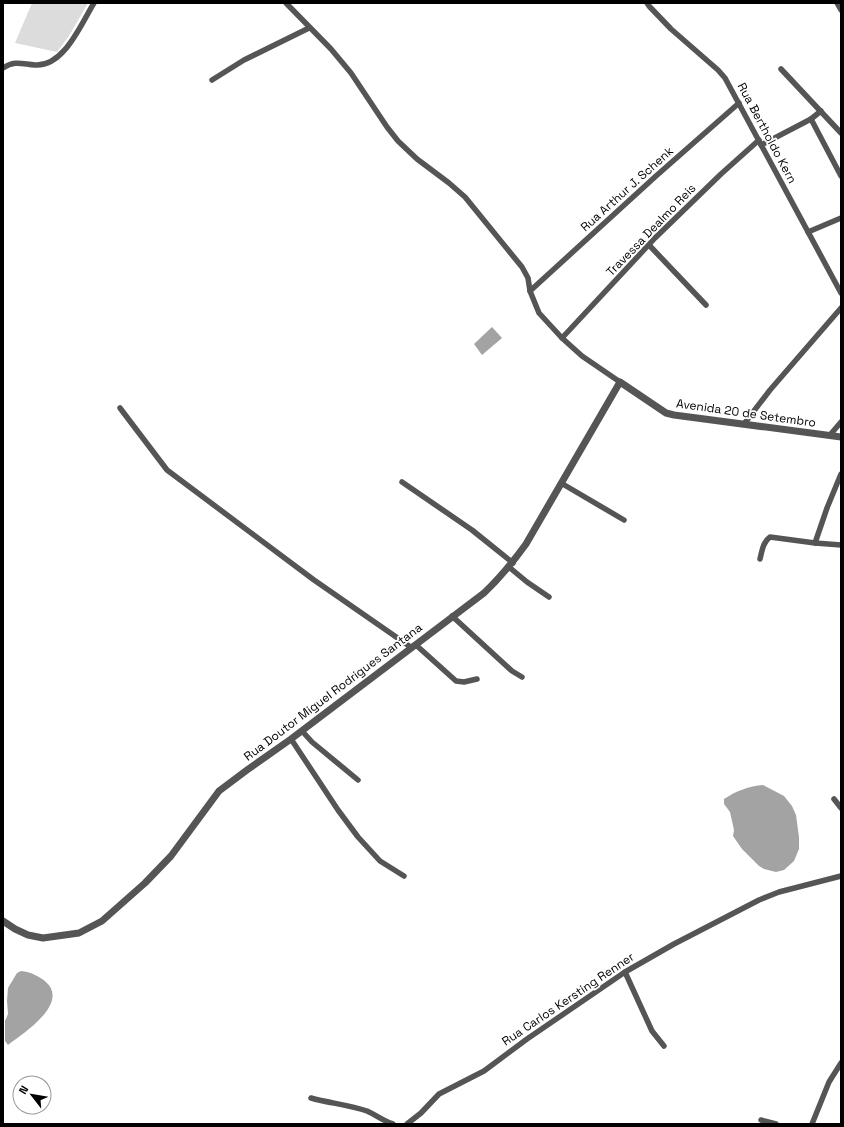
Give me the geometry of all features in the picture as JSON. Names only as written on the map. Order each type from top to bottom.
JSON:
[{"type":"street","points":[[3,68],[12,62],[45,65],[55,60],[68,46],[94,3]]},
{"type":"street","name":"Avenida 20 de Setembro","points":[[286,3],[331,49],[351,73],[387,128],[398,141],[417,159],[459,191],[474,207],[522,267],[528,278],[530,291],[539,313],[562,338],[582,356],[666,413],[841,437]]},
{"type":"street","points":[[837,3],[841,10]]},
{"type":"street","name":"Rua Bertholdo Kern","points":[[650,4],[672,29],[725,78],[841,294]]},
{"type":"street","points":[[212,80],[244,60],[309,28]]},
{"type":"street","points":[[781,69],[841,132]]},
{"type":"street","name":"Rua Arthur J. Schenk","points":[[530,291],[650,181],[739,103]]},
{"type":"street","name":"Travessa Dealmo Reis","points":[[562,338],[649,245],[721,174],[760,143],[811,119],[821,111]]},
{"type":"street","points":[[811,119],[841,176]]},
{"type":"street","points":[[808,232],[841,218]]},
{"type":"street","points":[[649,245],[706,305]]},
{"type":"street","points":[[744,424],[770,390],[841,308]]},
{"type":"street","name":"Rua Doutor Miguel Rodrigues Santana","points":[[3,921],[28,935],[43,938],[79,933],[102,920],[145,883],[171,856],[220,791],[243,772],[302,731],[484,593],[501,577],[526,544],[620,382]]},
{"type":"street","points":[[120,408],[167,470],[314,580],[414,647],[456,681],[464,682],[477,680]]},
{"type":"street","points":[[830,435],[841,422]]},
{"type":"street","points":[[815,543],[841,474]]},
{"type":"street","points":[[402,482],[472,530],[511,565],[527,582],[549,596]]},
{"type":"street","points":[[561,483],[624,520]]},
{"type":"street","points":[[760,559],[764,544],[770,537],[841,545]]},
{"type":"street","points":[[452,616],[512,671],[522,678]]},
{"type":"street","points":[[302,731],[312,742],[358,780]]},
{"type":"street","points":[[291,739],[358,838],[380,861],[404,876]]},
{"type":"street","points":[[834,799],[841,808]]},
{"type":"street","name":"Rua Carlos Kersting Renner","points":[[406,1124],[421,1113],[439,1094],[484,1071],[532,1035],[625,972],[674,944],[759,900],[779,892],[841,876]]},
{"type":"street","points":[[625,972],[652,1031],[664,1046]]},
{"type":"street","points":[[812,1124],[829,1082],[841,1063]]},
{"type":"street","points":[[311,1098],[369,1112],[392,1124]]},
{"type":"street","points":[[760,1120],[776,1124]]},
{"type":"shaded area","points":[[32,3],[88,3],[69,36],[57,52],[15,43]]},
{"type":"shaded area","points":[[492,327],[502,338],[482,355],[474,344]]},
{"type":"shaded area","points":[[763,785],[784,796],[792,806],[796,815],[799,849],[794,861],[784,870],[776,872],[759,866],[742,849],[733,836],[734,830],[730,812],[724,804],[724,799],[743,789]]},
{"type":"shaded area","points":[[21,971],[35,975],[46,982],[52,991],[52,1000],[48,1009],[41,1018],[8,1045],[5,1041],[5,1021],[8,1014],[8,988],[17,973]]}]
